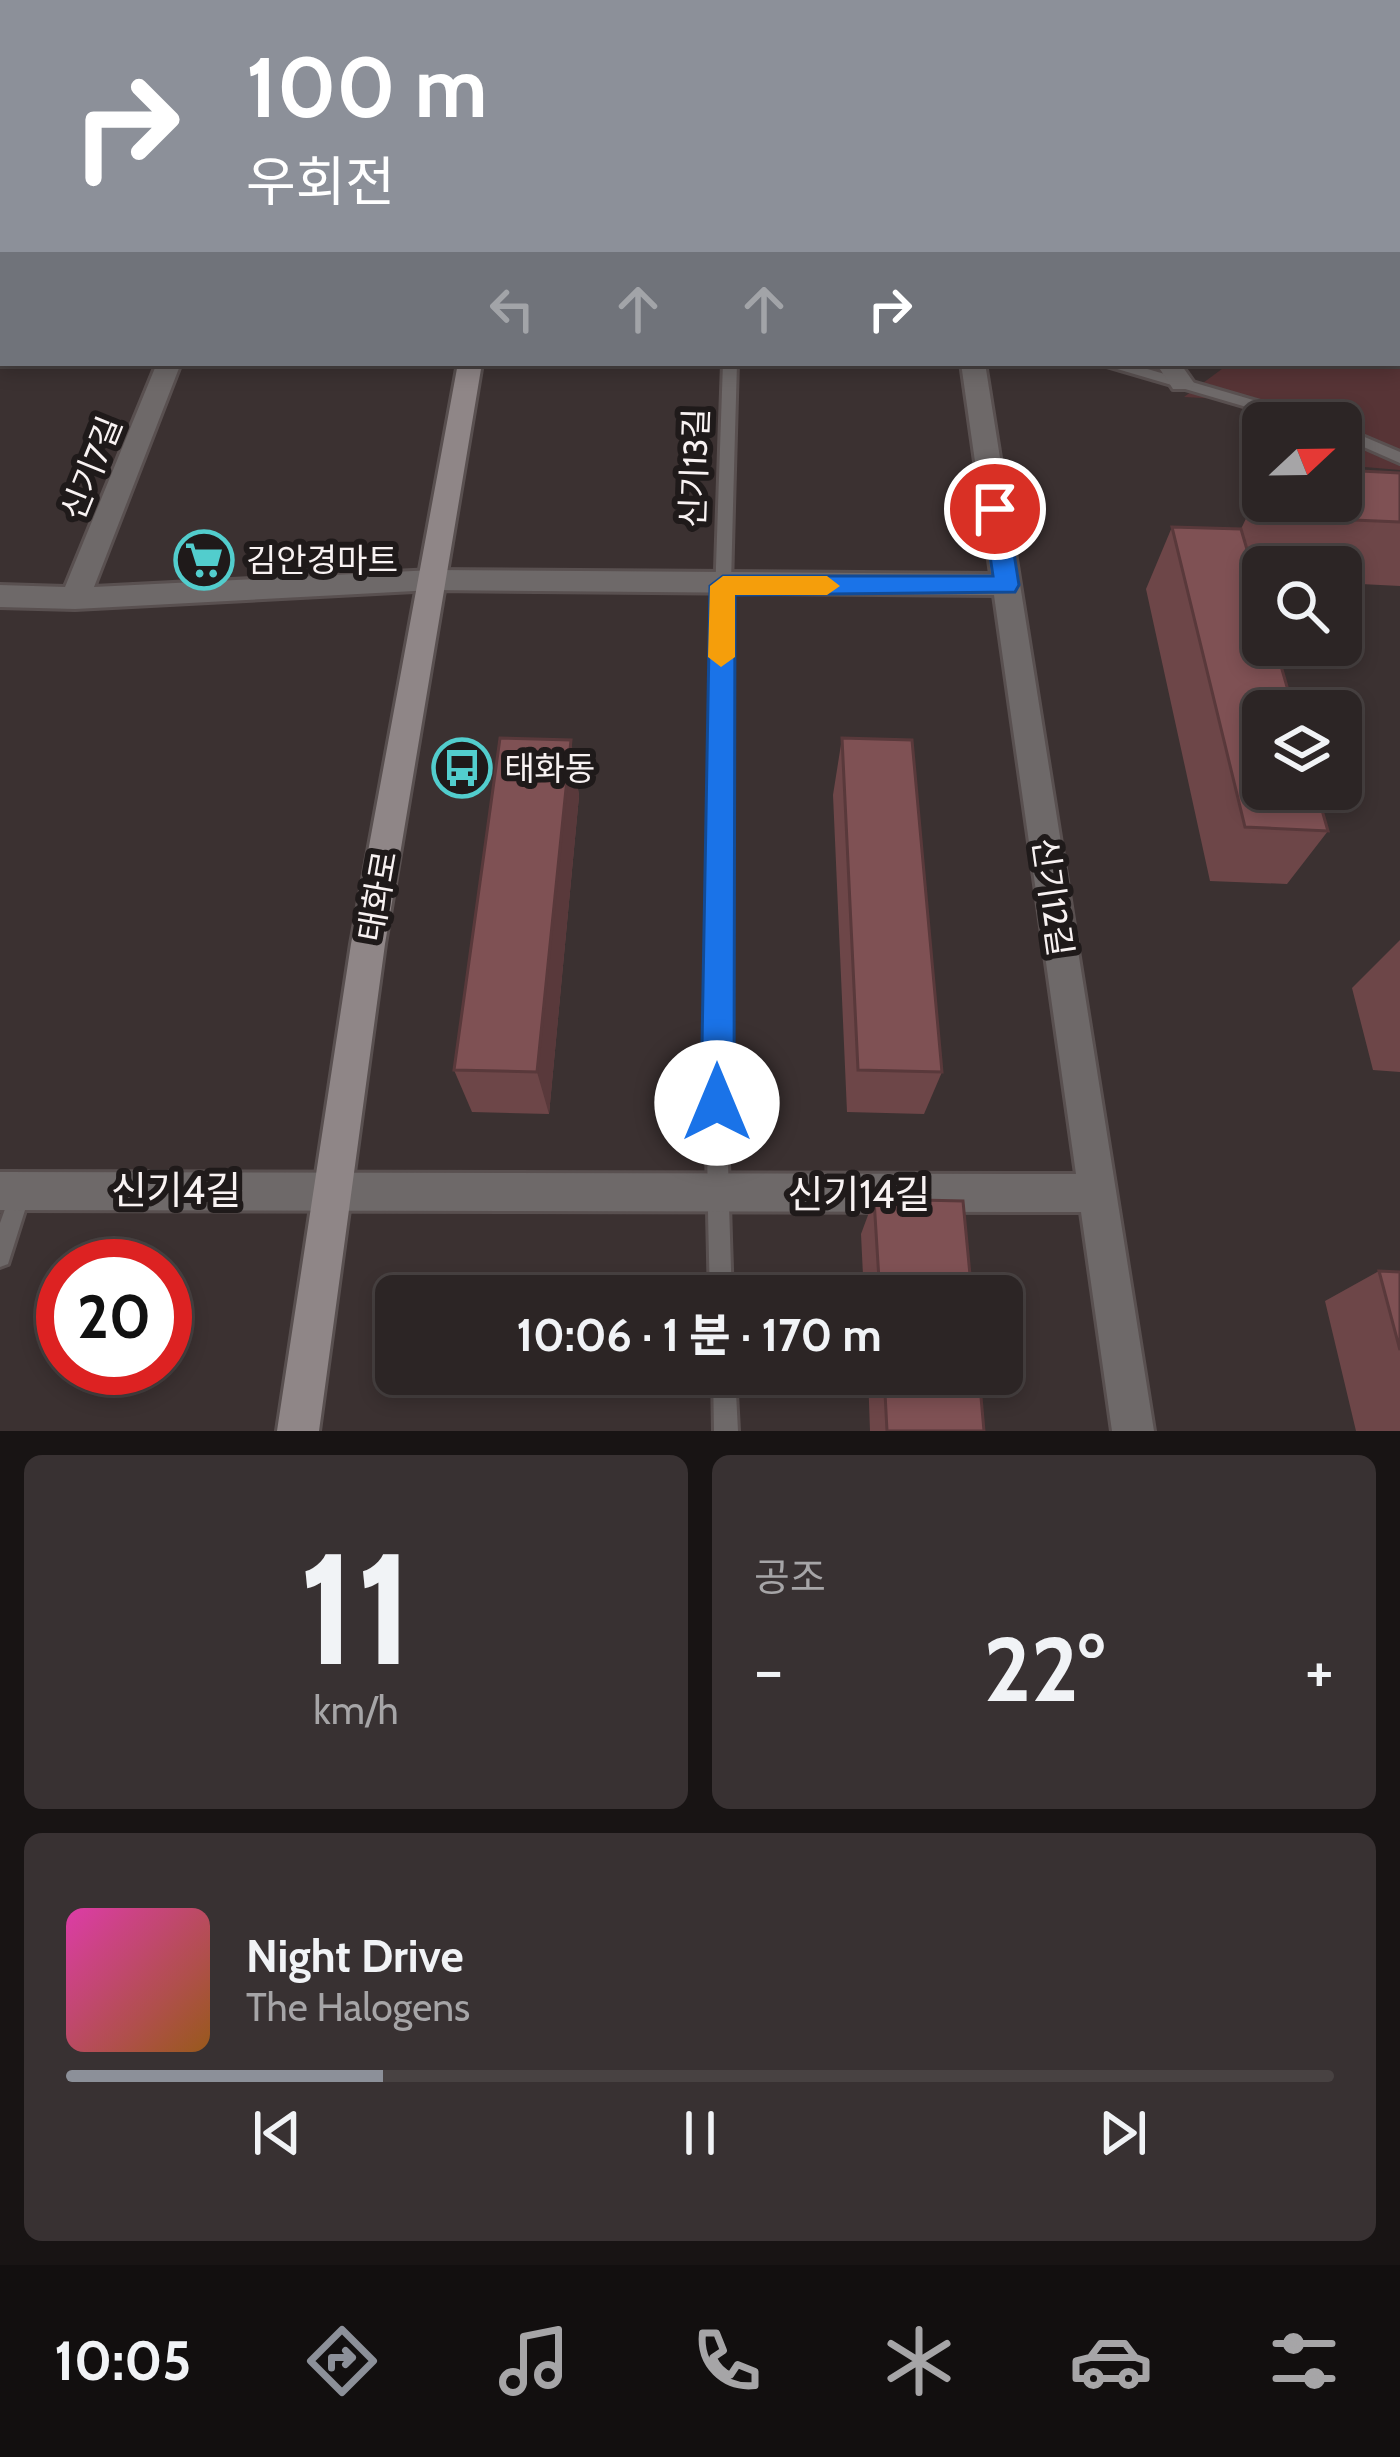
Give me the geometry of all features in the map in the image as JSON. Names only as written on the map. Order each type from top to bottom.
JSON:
[{"type":"main road","name":"태화로","points":[[298,1431],[368,944],[469,366]]},
{"type":"street","name":"신기7길","points":[[75,598],[168,366]]},
{"type":"street","name":"신기12길","points":[[973,366],[1133,1431]]},
{"type":"street","points":[[0,596],[75,598],[433,580],[1006,585]]},
{"type":"street","name":"신기4길","points":[[10,1191],[332,1189]]},
{"type":"street","name":"신기14길","points":[[332,1189],[716,1195],[1097,1192]]},
{"type":"lane","name":"신기13길","points":[[720,1275],[716,1195],[730,366]]},
{"type":"lane","points":[[1131,366],[1175,373],[1257,402]]},
{"type":"lane","points":[[1362,441],[1400,458]]},
{"type":"lane","name":"신기4길","points":[[0,1256],[10,1191]]},
{"type":"lane","points":[[725,1395],[726,1431]]},
{"type":"shaded area","points":[[1226,366],[1400,366],[1400,470],[1362,467],[1362,402],[1184,397]]},
{"type":"building","points":[[1362,471],[1400,473],[1400,522],[1362,520]]},
{"type":"building","points":[[1172,527],[1241,529],[1246,546],[1242,546],[1242,666],[1281,666],[1288,690],[1242,690],[1242,810],[1322,810],[1328,831],[1245,827]]},
{"type":"building","points":[[500,738],[571,740],[537,1072],[454,1070]]},
{"type":"building","points":[[842,738],[912,740],[942,1072],[858,1070]]},
{"type":"building","points":[[874,1199],[963,1201],[970,1275],[879,1275]]},
{"type":"building","points":[[1379,1271],[1400,1272],[1400,1350]]},
{"type":"building","points":[[885,1395],[981,1395],[984,1431],[887,1431]]},
{"type":"slow traffic","points":[[721,657],[723,586],[827,586]]},
{"type":"place","name":"김안경마트","points":[[204,560]]},
{"type":"place","name":"태화동","points":[[462,768]]},
{"type":"route","points":[[717,1103],[723,586],[1006,585],[995,509]]}]
